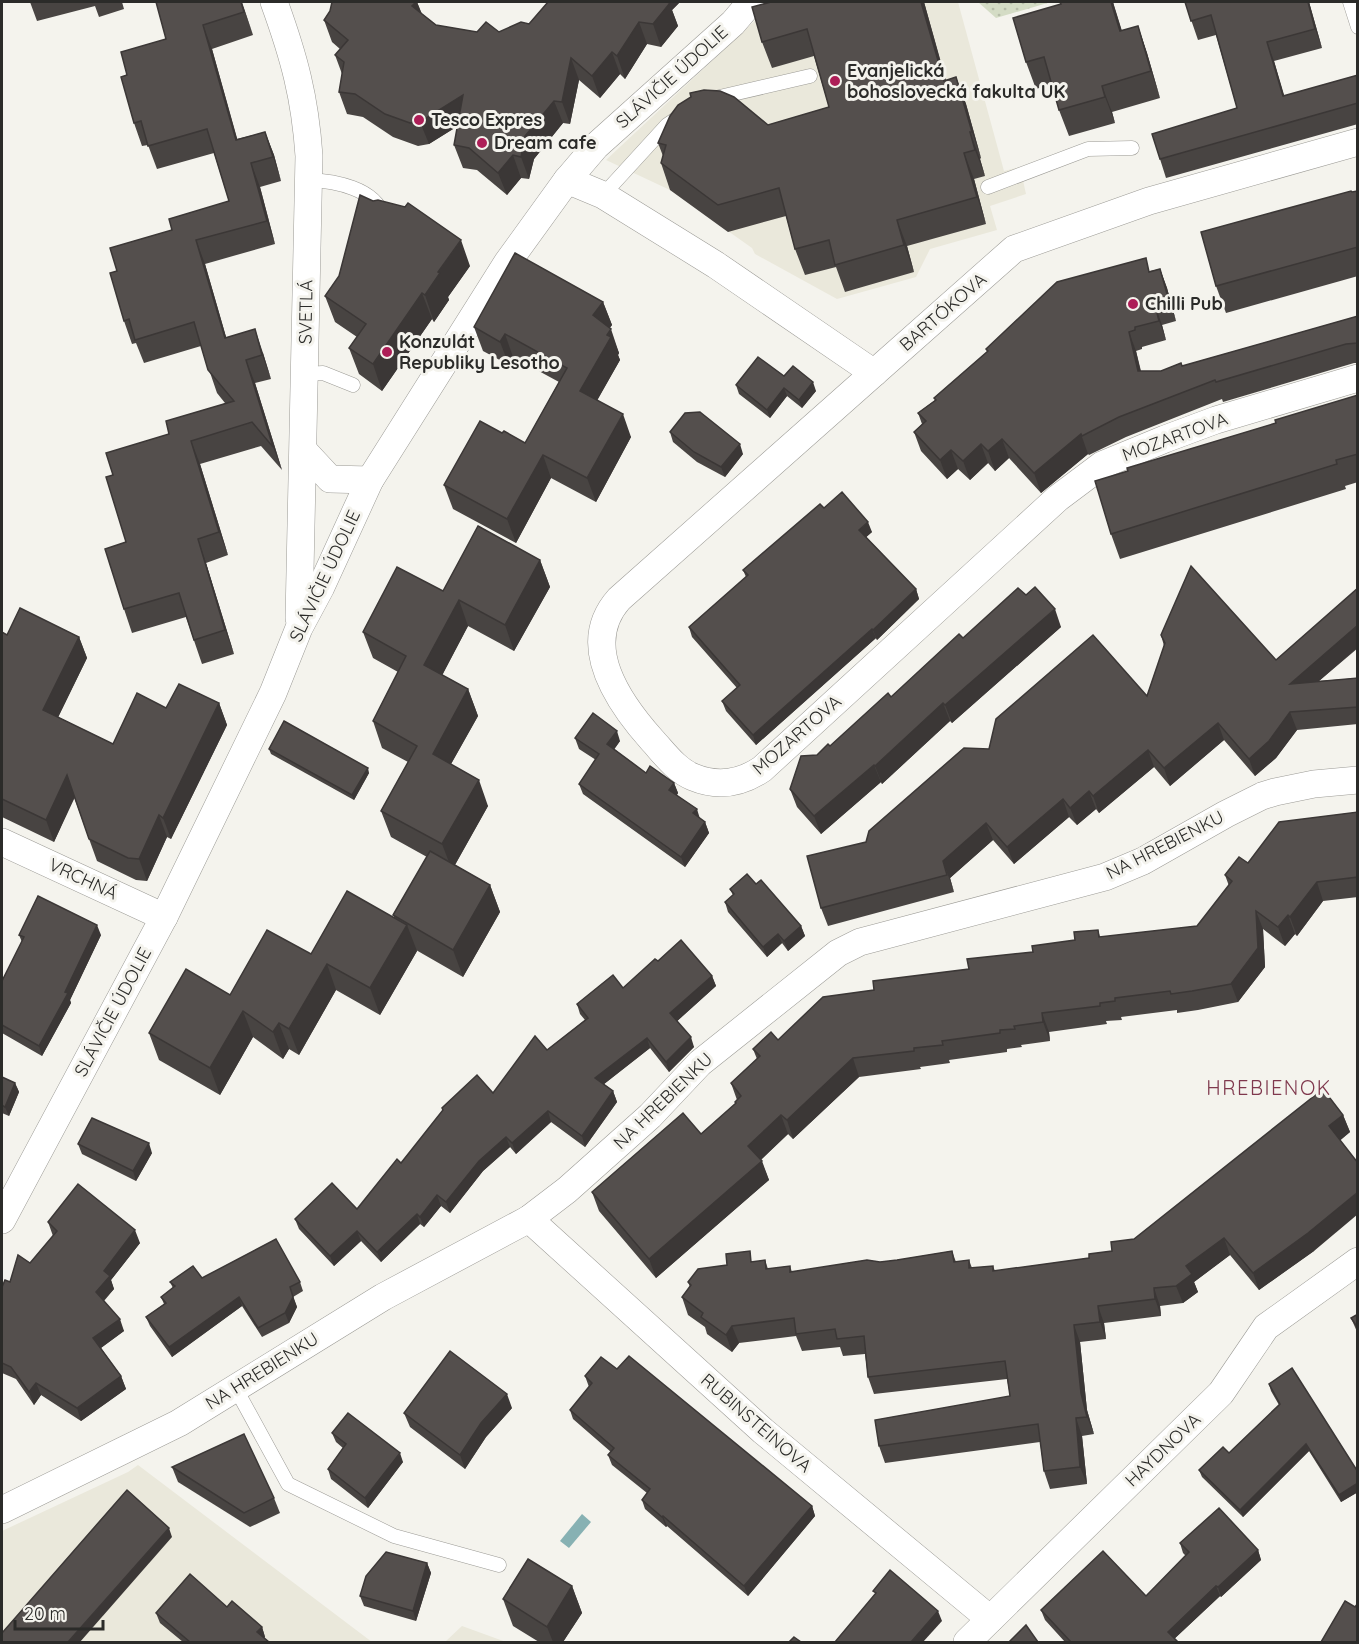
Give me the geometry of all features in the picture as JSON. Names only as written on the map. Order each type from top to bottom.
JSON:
[{"type":"street","name":"SVETLÁ","points":[[274,2],[292,52],[307,120],[309,180],[299,628]]},
{"type":"street","name":"SLÁVIČIE ÚDOLIE","points":[[2,1220],[164,917],[273,693],[299,628],[321,587],[370,480],[501,272],[567,180],[596,146],[733,23],[751,2]]},
{"type":"street","name":"BARTÓKOVA","points":[[874,373],[1014,249],[1149,201],[1358,142]]},
{"type":"street","points":[[567,180],[603,195],[716,265],[874,373]]},
{"type":"street","name":"MOZARTOVA","points":[[874,373],[610,609],[603,631],[603,653],[616,692],[629,712],[660,749],[676,766],[693,777],[711,782],[737,782],[762,769],[1058,498],[1102,465],[1216,420],[1358,378]]},
{"type":"street","points":[[304,451],[330,479],[370,480]]},
{"type":"street","name":"NA HREBIENKU","points":[[2,1510],[179,1423],[383,1297],[529,1219],[567,1190],[650,1116],[700,1063],[838,953],[865,941],[1105,877],[1143,861],[1226,814],[1269,794],[1314,784],[1358,780]]},
{"type":"street","name":"VRCHNÁ","points":[[2,842],[164,917]]},
{"type":"street","name":"RUBINSTEINOVA","points":[[529,1219],[763,1431],[990,1619]]},
{"type":"street","name":"HAYDNOVA","points":[[967,1642],[1221,1393],[1266,1327],[1358,1261]]},
{"type":"lane","points":[[1350,2],[1358,27]]},
{"type":"lane","points":[[603,195],[667,125],[691,109],[716,96],[810,76]]},
{"type":"lane","points":[[988,187],[1088,148],[1132,148]]},
{"type":"lane","points":[[309,180],[327,181],[356,189],[375,201],[384,219]]},
{"type":"lane","points":[[305,374],[323,373],[353,385]]},
{"type":"lane","points":[[236,1389],[288,1484],[394,1536],[499,1565]]},
{"type":"shaded area","name":"Evanjelická bohoslovecká fakulta UK","points":[[775,2],[958,2],[1004,171],[1020,167],[1026,194],[990,206],[997,230],[930,249],[916,277],[837,299],[755,254],[752,248],[670,190],[606,160]]},
{"type":"shaded area","points":[[138,1465],[372,1642],[2,1642],[2,1531],[128,1472]]},
{"type":"shaded area","points":[[462,1626],[506,1642],[445,1642]]},
{"type":"green space","points":[[978,2],[1051,2],[996,18]]},
{"type":"water","points":[[582,1514],[591,1522],[569,1548],[560,1541]]},
{"type":"building","points":[[156,2],[241,2],[244,12],[203,25],[236,140],[265,132],[273,157],[251,163],[267,221],[196,240],[225,338],[255,329],[262,355],[246,360],[273,447],[252,422],[191,441],[219,532],[198,539],[225,630],[194,640],[179,593],[124,609],[105,549],[126,542],[106,477],[113,475],[106,453],[169,434],[166,421],[234,401],[208,370],[194,322],[135,340],[129,319],[124,321],[110,273],[117,271],[110,248],[172,230],[169,219],[229,201],[207,129],[148,146],[141,121],[134,123],[121,77],[127,75],[121,52],[166,39]]},
{"type":"building","points":[[332,2],[416,2],[412,6],[436,25],[477,32],[486,22],[499,32],[521,22],[529,24],[548,2],[670,3],[653,24],[639,22],[617,56],[612,52],[592,76],[571,58],[562,102],[554,101],[525,136],[521,157],[513,155],[498,173],[469,148],[454,145],[463,95],[420,122],[410,123],[385,114],[355,94],[339,92],[344,62],[335,55],[348,40],[324,20],[330,11]]},
{"type":"building","name":"Evanjelická bohoslovecká fakulta UK","points":[[771,2],[921,2],[944,81],[956,77],[972,132],[970,132],[975,150],[964,153],[977,197],[897,220],[904,245],[835,265],[829,240],[795,249],[779,188],[718,205],[661,163],[666,145],[658,143],[670,116],[678,105],[691,97],[690,93],[704,90],[720,91],[734,97],[768,125],[829,107],[807,29],[762,42],[752,7]]},
{"type":"building","points":[[1060,2],[1111,2],[1120,31],[1138,26],[1151,71],[1102,86],[1105,97],[1059,110],[1044,57],[1026,62],[1013,18],[1061,4]]},
{"type":"building","points":[[1185,2],[1308,2],[1315,29],[1267,42],[1283,96],[1358,75],[1358,103],[1160,159],[1152,134],[1237,108],[1211,15],[1191,21]]},
{"type":"building","points":[[1358,191],[1358,247],[1216,286],[1201,232]]},
{"type":"building","points":[[360,195],[373,201],[378,200],[405,207],[408,203],[461,240],[425,295],[422,293],[373,364],[349,348],[366,324],[325,296],[339,276]]},
{"type":"building","points":[[515,253],[603,302],[593,315],[611,329],[607,335],[611,337],[580,391],[623,414],[587,478],[543,455],[507,519],[444,485],[480,421],[525,443],[567,368],[505,334],[500,342],[474,327]]},
{"type":"building","points":[[1146,258],[1149,272],[1160,269],[1169,301],[1155,305],[1159,321],[1135,327],[1135,330],[1129,332],[1138,371],[1161,371],[1181,363],[1182,366],[1358,316],[1358,343],[1346,344],[1216,382],[1215,380],[1119,417],[1082,436],[1081,434],[1034,473],[1002,439],[988,451],[981,444],[963,461],[951,450],[940,460],[914,432],[926,421],[918,413],[936,400],[934,398],[988,351],[986,349],[1057,282]]},
{"type":"building","points":[[758,357],[784,376],[793,366],[813,382],[799,400],[784,388],[767,410],[736,385]]},
{"type":"building","points":[[1358,395],[1358,454],[1336,460],[1337,464],[1111,534],[1095,481],[1128,471],[1127,468],[1276,423],[1275,420]]},
{"type":"building","points":[[700,412],[740,444],[721,467],[694,452],[670,432],[685,413]]},
{"type":"building","points":[[842,492],[868,522],[859,530],[916,589],[873,630],[753,735],[722,701],[740,685],[689,627],[748,575],[743,570],[820,504],[824,508]]},
{"type":"building","points":[[478,526],[540,560],[505,625],[459,600],[424,665],[468,689],[433,754],[479,780],[442,844],[381,811],[417,746],[373,721],[406,656],[363,632],[397,567],[443,591]]},
{"type":"building","points":[[1191,566],[1276,660],[1358,588],[1358,625],[1290,684],[1358,678],[1358,707],[1290,712],[1269,741],[1249,759],[1218,723],[1164,768],[1148,750],[1093,796],[1089,791],[1070,808],[1063,799],[1007,847],[986,823],[943,861],[947,875],[821,908],[807,856],[866,842],[869,831],[964,748],[989,749],[996,719],[1093,635],[1147,696],[1165,643],[1161,635]]},
{"type":"building","points":[[1035,587],[1055,609],[945,705],[943,703],[875,766],[814,816],[790,789],[801,756],[817,755],[828,744],[830,746],[888,693],[891,697],[959,634],[963,638],[1018,588],[1026,595]]},
{"type":"building","points":[[20,608],[79,637],[43,710],[113,744],[137,693],[166,708],[179,684],[219,703],[163,818],[159,815],[139,859],[128,858],[89,839],[67,775],[46,820],[2,799],[2,632],[7,635]]},
{"type":"building","points":[[593,713],[617,731],[607,744],[646,773],[650,766],[674,783],[669,790],[697,809],[693,813],[705,822],[681,857],[579,784],[599,754],[575,738]]},
{"type":"building","points":[[284,721],[368,768],[352,795],[269,749]]},
{"type":"building","points":[[1358,812],[1358,877],[1317,882],[1290,917],[1288,915],[1278,927],[1256,911],[1258,948],[1231,984],[1171,994],[1170,991],[1115,998],[1115,1001],[1100,1003],[1100,1006],[1042,1013],[1043,1022],[1014,1026],[1015,1029],[1000,1030],[1000,1033],[942,1041],[943,1045],[914,1048],[914,1051],[853,1058],[787,1120],[781,1115],[748,1146],[762,1161],[649,1259],[592,1192],[683,1113],[701,1134],[741,1096],[731,1083],[760,1056],[753,1049],[771,1032],[778,1040],[823,997],[874,990],[873,981],[969,969],[967,959],[1033,952],[1032,946],[1075,940],[1074,932],[1098,930],[1099,937],[1197,926],[1232,881],[1225,875],[1239,857],[1248,863],[1279,822]]},
{"type":"building","points":[[430,851],[490,885],[453,950],[393,915]]},
{"type":"building","points":[[747,874],[756,884],[761,880],[801,926],[784,941],[778,934],[763,947],[725,902],[734,894],[730,889]]},
{"type":"building","points":[[347,891],[407,925],[370,988],[327,964],[289,1029],[279,1023],[273,1032],[243,1011],[210,1068],[149,1033],[186,969],[230,995],[267,930],[311,954]]},
{"type":"building","points":[[38,896],[97,925],[65,992],[68,993],[39,1046],[2,1025],[2,981],[24,937],[19,935]]},
{"type":"building","points":[[681,940],[712,976],[670,1013],[691,1037],[666,1062],[647,1038],[595,1078],[613,1091],[582,1136],[548,1111],[512,1143],[506,1137],[479,1161],[446,1202],[437,1195],[420,1217],[417,1214],[377,1252],[357,1231],[330,1256],[295,1219],[332,1183],[357,1209],[397,1159],[401,1163],[443,1110],[442,1108],[477,1075],[493,1093],[535,1036],[547,1050],[588,1018],[577,1004],[613,975],[623,988],[655,959],[658,961]]},
{"type":"building","points":[[2,1077],[15,1083],[5,1107],[2,1105]]},
{"type":"building","points":[[1323,1089],[1343,1115],[1329,1126],[1358,1163],[1358,1192],[1308,1233],[1253,1273],[1224,1238],[1186,1266],[1192,1274],[1176,1286],[1154,1288],[1155,1299],[1098,1306],[1100,1322],[1074,1325],[1081,1393],[1087,1417],[1076,1418],[1080,1467],[1044,1471],[1038,1424],[879,1446],[875,1420],[1010,1396],[1005,1361],[868,1377],[864,1336],[837,1339],[835,1329],[796,1334],[794,1318],[732,1326],[726,1335],[701,1317],[703,1313],[682,1297],[691,1285],[688,1282],[698,1269],[727,1265],[726,1254],[750,1251],[751,1262],[765,1260],[766,1269],[790,1266],[790,1272],[867,1260],[880,1262],[952,1251],[954,1262],[969,1260],[969,1268],[993,1266],[993,1271],[1089,1258],[1089,1254],[1112,1251],[1111,1242],[1134,1239]]},
{"type":"building","points":[[92,1118],[149,1143],[133,1171],[78,1144]]},
{"type":"building","points":[[78,1184],[135,1230],[104,1271],[110,1276],[96,1292],[120,1319],[93,1338],[121,1376],[77,1408],[36,1383],[29,1392],[11,1367],[2,1363],[2,1287],[5,1280],[10,1282],[18,1255],[30,1263],[57,1231],[48,1222]]},
{"type":"building","points":[[276,1239],[300,1282],[290,1287],[293,1297],[285,1313],[258,1328],[239,1297],[169,1347],[146,1317],[166,1303],[161,1297],[175,1286],[170,1282],[193,1266],[202,1278]]},
{"type":"building","points":[[1358,1314],[1358,1328],[1351,1318]]},
{"type":"building","points":[[450,1351],[507,1394],[481,1423],[460,1455],[404,1413]]},
{"type":"building","points":[[629,1356],[812,1506],[744,1586],[642,1500],[650,1489],[608,1455],[614,1448],[570,1410],[592,1383],[585,1376],[601,1357],[617,1369]]},
{"type":"building","points":[[1292,1368],[1358,1472],[1358,1483],[1339,1495],[1306,1444],[1240,1510],[1199,1470],[1223,1447],[1229,1453],[1280,1404],[1269,1384]]},
{"type":"building","points":[[348,1413],[400,1453],[365,1498],[328,1469],[346,1444],[332,1433]]},
{"type":"building","points":[[244,1434],[274,1498],[244,1513],[172,1467]]},
{"type":"building","points":[[127,1490],[169,1528],[68,1642],[2,1642],[2,1633]]},
{"type":"building","points":[[1219,1508],[1258,1550],[1168,1632],[1178,1642],[1071,1642],[1041,1610],[1103,1551],[1146,1596],[1189,1552],[1180,1543]]},
{"type":"building","points":[[386,1552],[427,1563],[413,1611],[360,1596],[366,1576]]},
{"type":"building","points":[[528,1559],[572,1586],[547,1627],[503,1599]]},
{"type":"building","points":[[890,1570],[938,1611],[911,1642],[835,1642],[876,1593],[873,1591]]},
{"type":"building","points":[[190,1574],[227,1607],[232,1601],[262,1627],[257,1632],[269,1642],[190,1642],[156,1613]]},
{"type":"building","points":[[1345,1601],[1355,1607],[1358,1603],[1358,1642],[1321,1642]]},
{"type":"building","points":[[1026,1625],[1038,1642],[1009,1642]]},
{"type":"building","points":[[794,1637],[801,1642],[789,1642]]},
{"type":"place","name":"Evanjelická bohoslovecká fakulta UK","points":[[835,81]]},
{"type":"place","name":"Tesco Expres","points":[[419,120]]},
{"type":"place","name":"Dream cafe","points":[[482,143]]},
{"type":"place","name":"Chilli Pub","points":[[1133,304]]},
{"type":"place","name":"Konzulát Republiky Lesotho","points":[[387,352]]},
{"type":"district","name":"HREBIENOK","points":[[1269,1088]]}]
